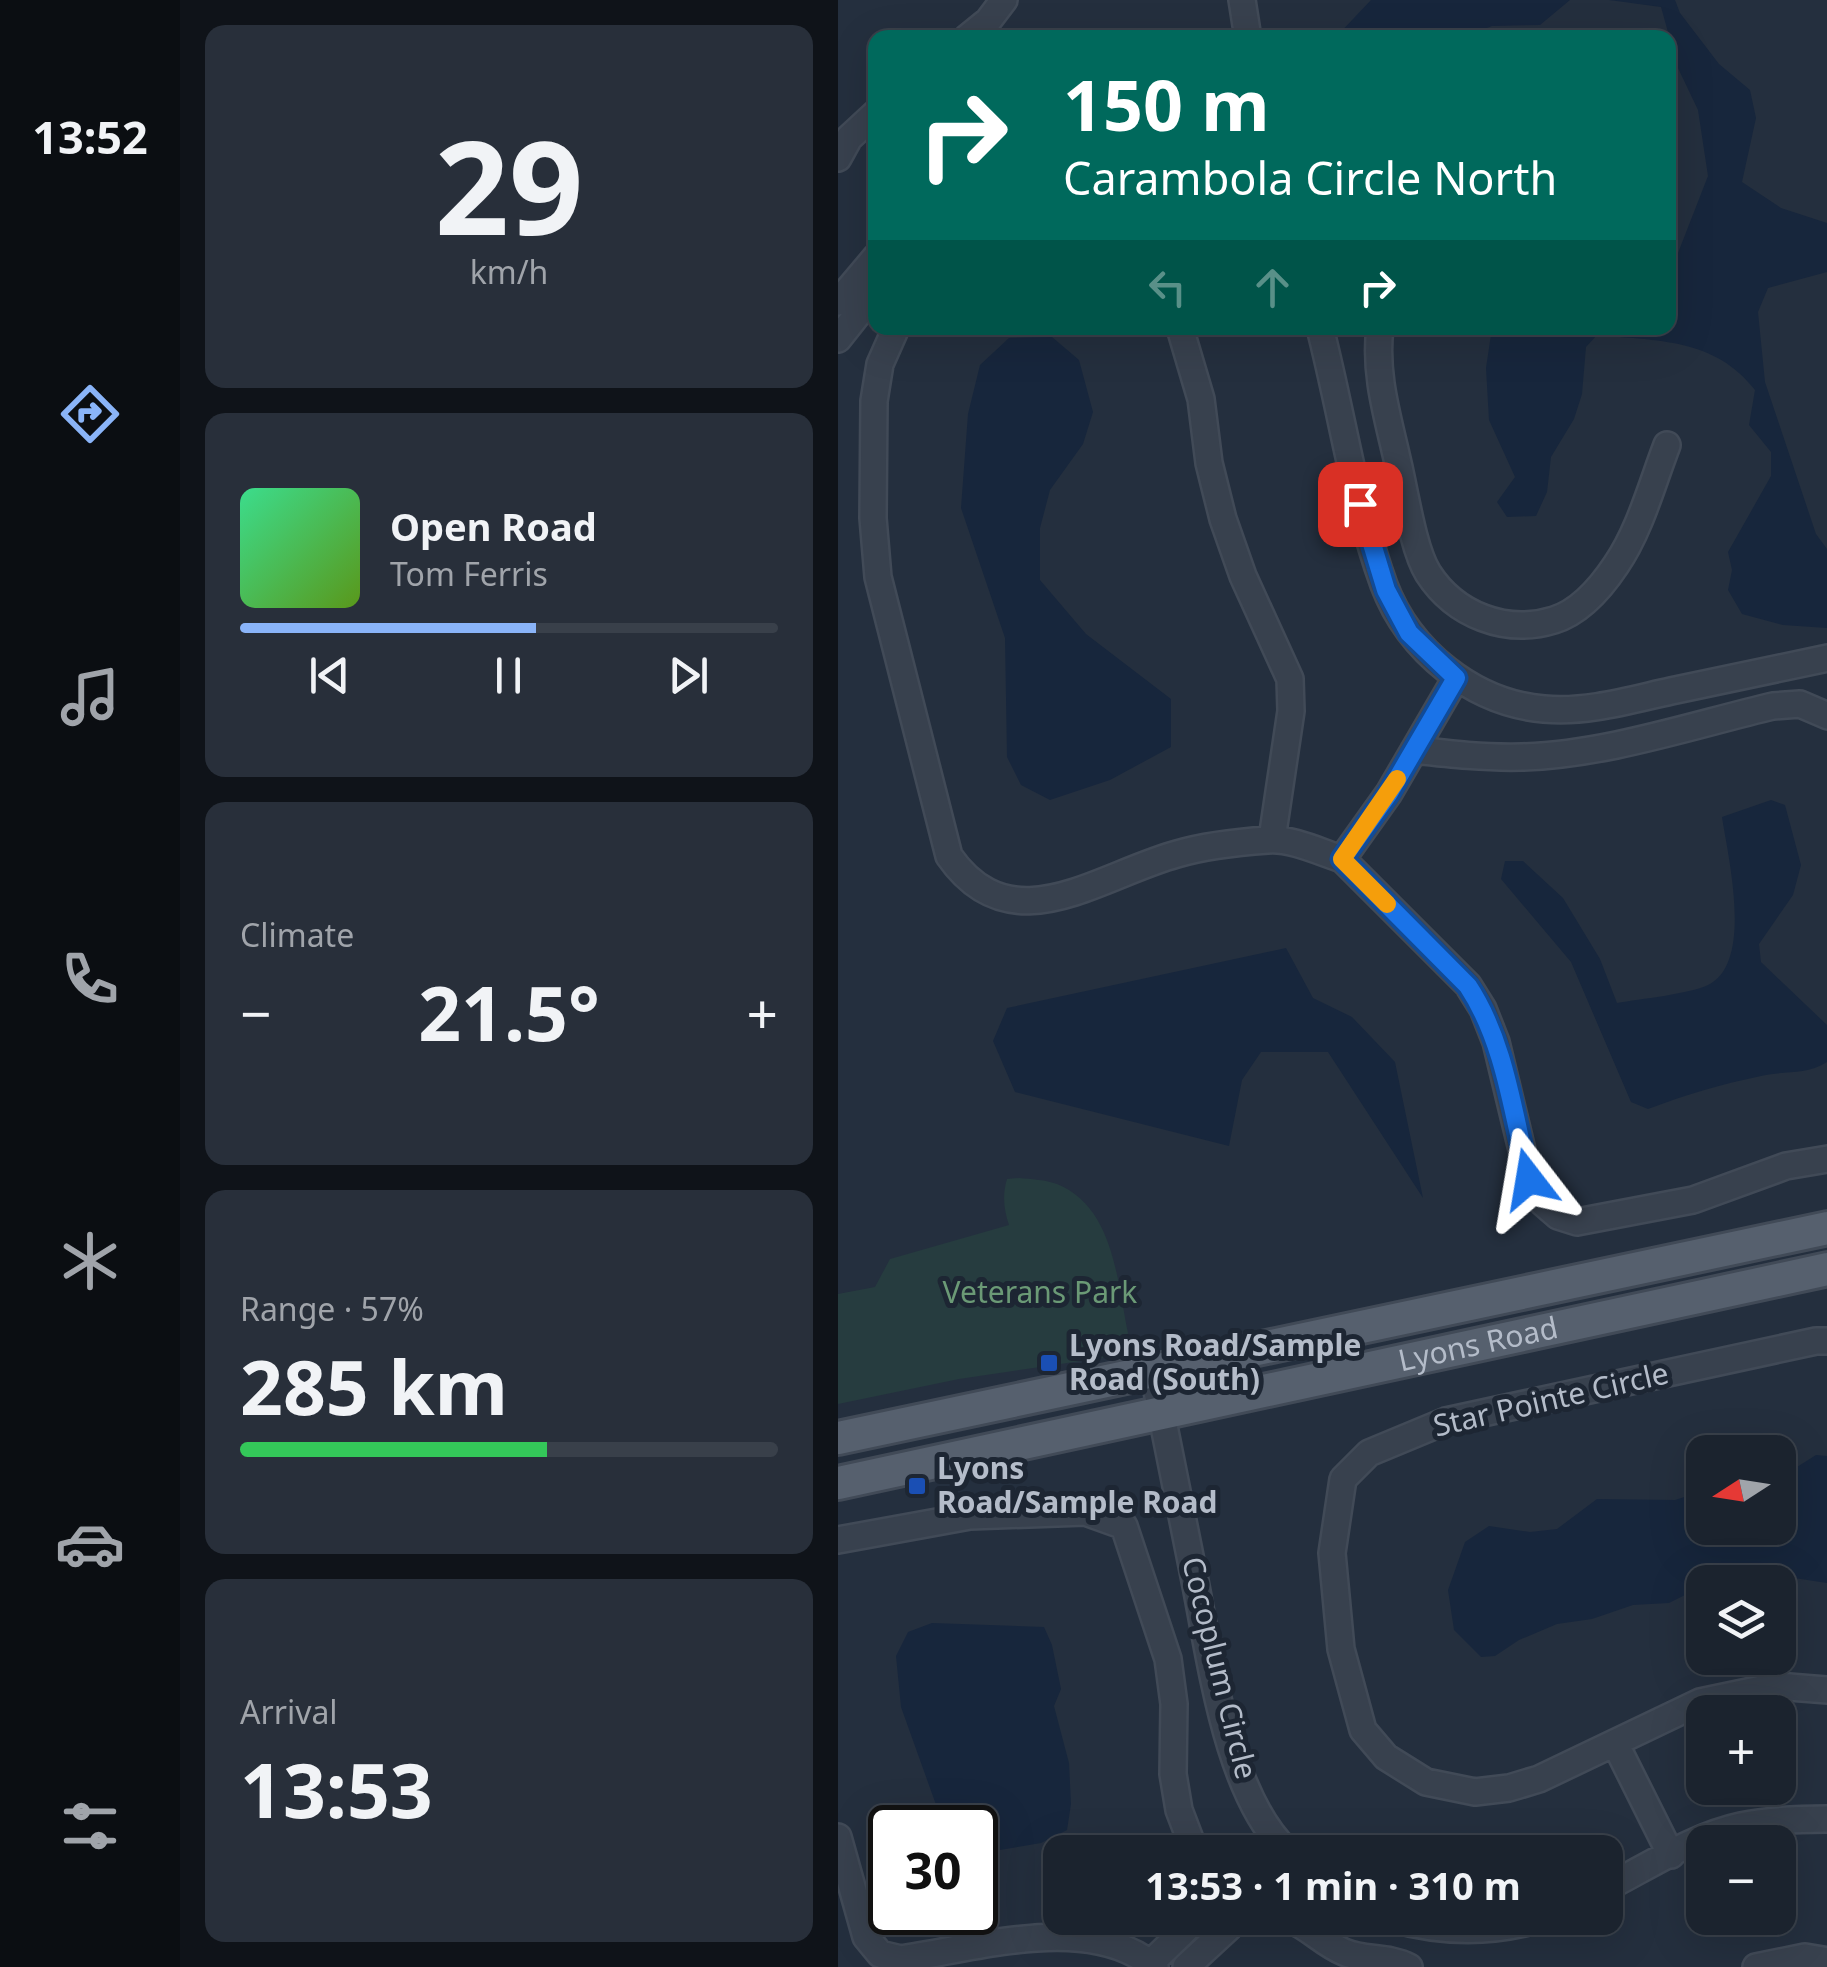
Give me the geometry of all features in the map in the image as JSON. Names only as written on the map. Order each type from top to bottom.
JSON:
[{"type":"main road","name":"Lyons Road","points":[[838,1438],[1828,1228]]},
{"type":"main road","name":"Lyons Road","points":[[838,1483],[1828,1269]]},
{"type":"street","points":[[977,30],[1004,0]]},
{"type":"street","points":[[1242,0],[1247,30]]},
{"type":"street","points":[[838,158],[849,138],[868,120]]},
{"type":"street","points":[[838,302],[868,266]]},
{"type":"street","points":[[838,339],[868,301]]},
{"type":"street","points":[[893,335],[880,364],[874,400],[872,518],[878,577],[949,856],[961,873],[987,894],[1017,903],[1051,900],[1178,853],[1272,839],[1342,859],[1468,986],[1483,1009],[1496,1042],[1529,1179],[1542,1202],[1558,1216],[1577,1222],[1693,1200],[1786,1166],[1828,1159]]},
{"type":"street","points":[[1182,335],[1201,400],[1209,463],[1222,519],[1290,679],[1291,711],[1272,839]]},
{"type":"street","points":[[1322,335],[1367,536],[1386,590],[1409,633],[1456,678],[1502,700],[1543,709],[1592,708],[1828,658]]},
{"type":"street","points":[[1379,335],[1377,368],[1426,570],[1445,594],[1470,614],[1496,623],[1525,625],[1556,620],[1578,606],[1618,563],[1667,445]]},
{"type":"street","points":[[1342,859],[1389,793],[1456,678]]},
{"type":"street","points":[[1414,750],[1526,757],[1582,751],[1772,706],[1800,704],[1828,716]]},
{"type":"street","name":"Star Pointe Circle","points":[[1828,1341],[1816,1340],[1446,1420],[1369,1453],[1344,1479],[1332,1553],[1341,1649],[1362,1730],[1386,1757],[1426,1782],[1476,1792],[1509,1788],[1538,1779],[1700,1702],[1776,1686],[1828,1690]]},
{"type":"street","name":"Cocoplum Circle","points":[[1153,1371],[1215,1679],[1237,1768],[1269,1835]]},
{"type":"street","name":"Cocoplum Circle","points":[[838,1540],[970,1516],[1085,1512],[1124,1526],[1168,1659],[1174,1704],[1173,1774],[1179,1810],[1189,1835]]},
{"type":"street","points":[[1615,1742],[1671,1855]]},
{"type":"street","points":[[1623,1879],[1738,1827],[1784,1819],[1828,1819]]},
{"type":"street","points":[[838,1837],[866,1937],[880,1954],[901,1960],[1055,1936],[1117,1946],[1153,1965],[1181,1935]]},
{"type":"street","points":[[1186,1967],[1220,1935]]},
{"type":"street","points":[[1319,1935],[1345,1953],[1396,1961],[1408,1967]]},
{"type":"street","points":[[1756,1967],[1805,1958],[1828,1962]]},
{"type":"green space","name":"Veterans Park","points":[[1007,1179],[1057,1184],[1076,1195],[1102,1228],[1116,1269],[1128,1333],[1122,1350],[1108,1357],[959,1379],[838,1404],[838,1294],[875,1287],[890,1259],[1009,1225],[1005,1185]]},
{"type":"water","points":[[1371,0],[1570,0],[1540,25],[1492,26],[1482,30],[1343,30]]},
{"type":"water","points":[[1609,0],[1675,0],[1680,13],[1719,64],[1750,90],[1756,118],[1742,182],[1781,208],[1827,223],[1827,272],[1768,288],[1758,312],[1765,382],[1816,534],[1827,549],[1827,628],[1783,625],[1742,614],[1728,590],[1732,570],[1728,552],[1771,476],[1771,452],[1749,425],[1755,390],[1722,360],[1703,351],[1663,341],[1597,335],[1676,335],[1676,256],[1708,176],[1698,110],[1676,61],[1676,30],[1667,30],[1661,7]]},
{"type":"water","points":[[1491,335],[1597,335],[1586,347],[1582,394],[1574,419],[1551,457],[1547,492],[1536,516],[1507,517],[1497,502],[1515,477],[1489,420],[1486,368]]},
{"type":"water","points":[[1052,337],[1079,360],[1093,412],[1083,444],[1050,490],[1040,528],[1040,580],[1086,634],[1171,699],[1171,747],[1110,780],[1050,800],[1021,785],[1007,757],[1005,638],[961,508],[968,414],[980,365],[1009,338]]},
{"type":"water","points":[[1771,800],[1785,805],[1801,865],[1793,895],[1759,944],[1761,962],[1827,1025],[1827,1062],[1811,1069],[1718,1086],[1648,1109],[1631,1102],[1571,962],[1501,879],[1505,861],[1523,861],[1563,898],[1600,959],[1617,1003],[1689,991],[1708,985],[1722,973],[1730,955],[1734,908],[1722,817]]},
{"type":"water","points":[[1286,948],[1313,998],[1352,1017],[1395,1062],[1423,1198],[1328,1052],[1261,1052],[1242,1080],[1229,1146],[1015,1092],[993,1041],[1007,1008]]},
{"type":"water","points":[[1816,1455],[1827,1456],[1827,1583],[1796,1578],[1796,1565],[1686,1565],[1686,1594],[1669,1603],[1633,1605],[1592,1619],[1557,1624],[1519,1640],[1495,1656],[1481,1657],[1454,1630],[1448,1590],[1465,1542],[1489,1526],[1530,1532],[1557,1529],[1597,1499],[1675,1500],[1686,1496],[1686,1545],[1796,1545],[1796,1468]]},
{"type":"water","points":[[932,1623],[1044,1627],[1061,1689],[1054,1706],[1069,1763],[1071,1804],[1067,1830],[1043,1835],[1041,1843],[998,1850],[998,1805],[936,1805],[901,1707],[896,1656],[908,1632]]},
{"type":"slow traffic","points":[[1387,904],[1342,859],[1397,779]]},
{"type":"place","name":"Lyons Road/Sample Road (South)","points":[[1049,1363]]},
{"type":"place","name":"Lyons Road/Sample Road","points":[[917,1486]]},
{"type":"route","points":[[1360,504],[1386,590],[1409,633],[1456,678],[1389,793],[1342,859],[1468,986],[1483,1009],[1496,1042],[1529,1179]]}]
